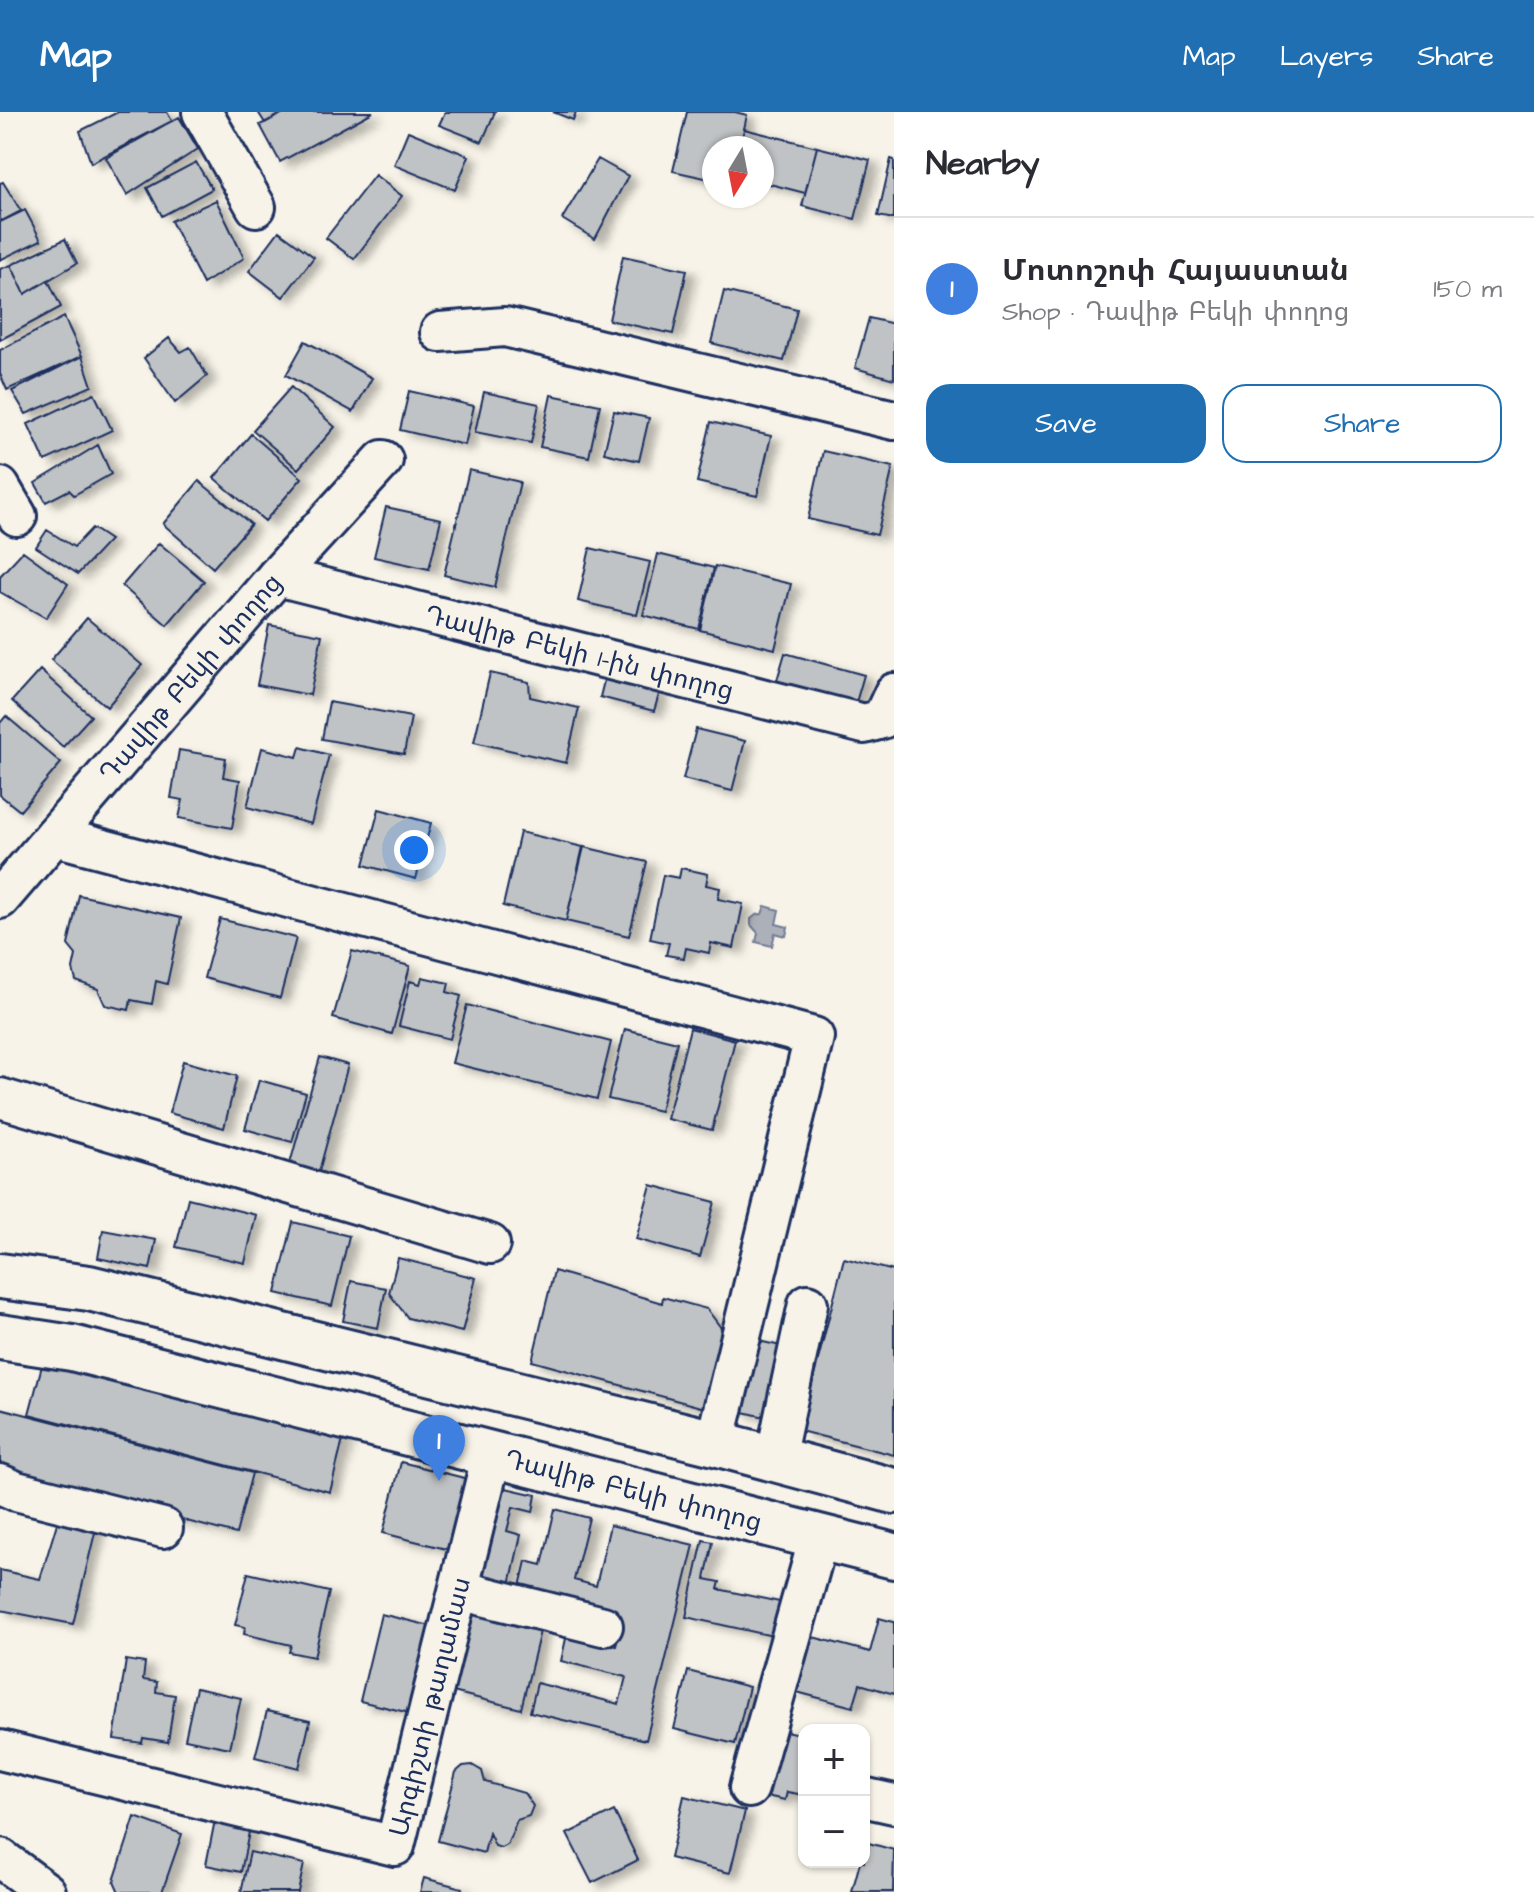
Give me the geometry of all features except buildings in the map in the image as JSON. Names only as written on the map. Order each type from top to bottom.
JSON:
[{"type":"main road","points":[[0,1276],[89,1288],[715,1443],[894,1491]]},
{"type":"main road","name":"Դավիթ Բեկի փողոց","points":[[0,1337],[72,1348],[894,1556]]},
{"type":"street","points":[[202,112],[256,207]]},
{"type":"street","points":[[440,332],[505,327],[894,420]]},
{"type":"street","name":"Դավիթ Բեկի փողոց","points":[[0,899],[277,576],[383,460]]},
{"type":"street","name":"Դավիթ Բեկի 1-ին փողոց","points":[[277,576],[864,724],[888,706]]},
{"type":"street","points":[[54,836],[814,1037],[715,1443]]},
{"type":"street","points":[[0,1098],[490,1244]]},
{"type":"street","points":[[775,1459],[808,1304]]},
{"type":"street","name":"Արգիշտի թաղամաս","points":[[0,1750],[395,1846],[492,1454]]},
{"type":"street","points":[[0,1484],[16,1491],[163,1528]]},
{"type":"street","points":[[749,1788],[819,1537]]},
{"type":"street","points":[[459,1590],[603,1626]]},
{"type":"street","points":[[0,1858],[46,1892]]},
{"type":"shaded area","points":[[765,906],[779,910],[776,924],[788,927],[786,936],[775,933],[772,946],[756,942],[758,933],[751,925],[751,919],[762,914]]},
{"type":"place","name":"Մոտոշոփ Հայաստան","points":[[439,1481]]}]
